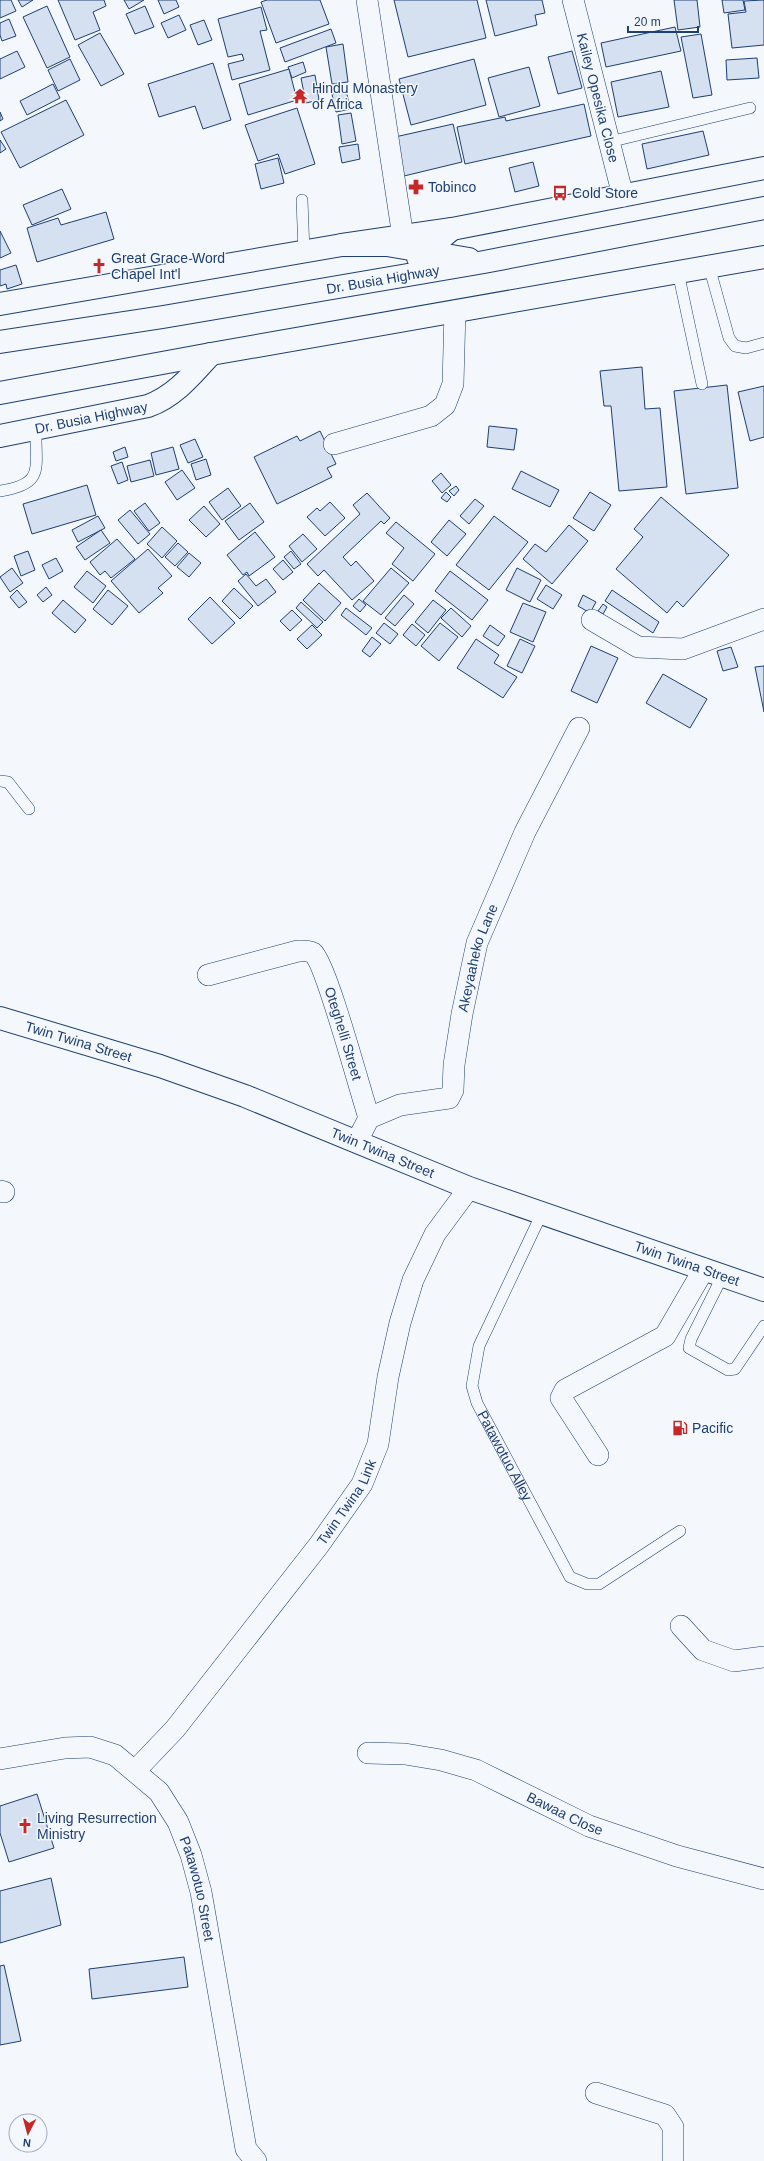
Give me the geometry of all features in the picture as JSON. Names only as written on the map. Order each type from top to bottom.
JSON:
[{"type":"main road","points":[[0,304],[342,245],[452,229],[764,168]]},
{"type":"main road","name":"Dr. Busia Highway","points":[[4,343],[484,262],[764,208]]},
{"type":"main road","points":[[396,277],[452,229]]},
{"type":"main road","points":[[342,245],[387,246],[425,251],[484,262]]},
{"type":"main road","points":[[0,393],[211,354],[764,257]]},
{"type":"main road","name":"Dr. Busia Highway","points":[[0,436],[148,406],[163,401],[177,391],[211,354]]},
{"type":"main road","name":"Twin Twina Street","points":[[0,1018],[160,1066],[245,1096],[469,1188],[764,1290]]},
{"type":"street","points":[[367,0],[403,237]]},
{"type":"street","name":"Kailey Opesika Close","points":[[573,0],[623,196]]},
{"type":"street","points":[[334,444],[431,416],[445,405],[453,384],[455,311]]},
{"type":"street","points":[[592,620],[638,647],[683,649],[764,618]]},
{"type":"street","name":"Akeyaaheko Lane","points":[[369,1118],[400,1105],[448,1098],[453,1090],[454,1065],[462,1014],[477,943],[525,832],[579,728]]},
{"type":"street","name":"Oteghelli Street","points":[[208,975],[298,951],[306,950],[312,953],[317,958],[334,1003],[369,1118]]},
{"type":"street","points":[[357,1141],[369,1118]]},
{"type":"street","name":"Twin Twina Link","points":[[135,1771],[175,1729],[319,1545],[362,1484],[378,1444],[388,1377],[400,1323],[413,1280],[435,1234],[469,1188]]},
{"type":"street","points":[[598,1455],[561,1398],[565,1390],[664,1336],[713,1272]]},
{"type":"street","points":[[681,1626],[703,1650],[734,1661],[764,1658]]},
{"type":"street","name":"Patawotuo Street","points":[[0,1759],[65,1748],[90,1747],[115,1755],[159,1792],[178,1822],[191,1855],[201,1892],[246,2149],[256,2161]]},
{"type":"street","name":"Bawaa Close","points":[[368,1753],[412,1756],[441,1760],[476,1770],[589,1826],[677,1856],[764,1879]]},
{"type":"street","points":[[596,2094],[665,2115],[673,2127],[673,2161]]},
{"type":"lane","points":[[609,142],[750,108]]},
{"type":"lane","points":[[302,200],[304,252]]},
{"type":"lane","points":[[709,266],[729,338],[735,346],[746,348],[764,344]]},
{"type":"lane","points":[[678,272],[702,384]]},
{"type":"lane","points":[[0,491],[18,488],[29,483],[35,475],[36,429]]},
{"type":"lane","points":[[0,781],[8,782],[29,809]]},
{"type":"lane","name":"Patawotuo Alley","points":[[542,1213],[479,1346],[472,1386],[477,1403],[570,1577],[587,1584],[599,1584],[680,1531]]},
{"type":"lane","points":[[713,1272],[689,1348],[728,1370],[735,1369],[764,1326]]},
{"type":"building","points":[[0,0],[11,0],[16,11],[0,18]]},
{"type":"building","points":[[18,0],[33,0],[22,7]]},
{"type":"building","points":[[58,0],[104,0],[106,6],[93,12],[100,30],[75,40]]},
{"type":"building","points":[[124,0],[144,0],[129,9]]},
{"type":"building","points":[[158,0],[176,0],[179,7],[164,14]]},
{"type":"building","points":[[267,0],[320,0],[329,24],[276,43],[261,2]]},
{"type":"building","points":[[394,0],[477,0],[486,38],[408,57]]},
{"type":"building","points":[[486,0],[542,0],[545,13],[535,15],[537,25],[495,36]]},
{"type":"building","points":[[674,0],[697,0],[700,27],[678,30]]},
{"type":"building","points":[[722,0],[743,0],[745,10],[724,13]]},
{"type":"building","points":[[764,0],[764,45],[732,48],[728,14],[746,12],[744,1]]},
{"type":"building","points":[[47,6],[70,57],[47,68],[23,17]]},
{"type":"building","points":[[145,6],[154,27],[135,34],[126,14]]},
{"type":"building","points":[[261,7],[267,30],[260,31],[270,70],[232,80],[228,64],[244,60],[242,54],[228,57],[218,19]]},
{"type":"building","points":[[179,15],[186,30],[168,38],[161,23]]},
{"type":"building","points":[[9,19],[16,36],[2,41],[0,35],[0,23]]},
{"type":"building","points":[[204,20],[212,40],[198,45],[190,25]]},
{"type":"building","points":[[675,27],[681,51],[606,67],[601,43]]},
{"type":"building","points":[[331,29],[336,43],[285,62],[280,48]]},
{"type":"building","points":[[100,33],[124,74],[101,86],[78,45]]},
{"type":"building","points":[[701,34],[712,95],[693,98],[681,37]]},
{"type":"building","points":[[343,44],[348,82],[332,84],[326,47]]},
{"type":"building","points":[[17,51],[25,67],[0,79],[0,59]]},
{"type":"building","points":[[572,51],[582,88],[558,94],[548,57]]},
{"type":"building","points":[[757,58],[759,78],[727,80],[726,60]]},
{"type":"building","points":[[70,59],[80,80],[58,91],[48,70]]},
{"type":"building","points":[[474,59],[486,105],[411,125],[399,79]]},
{"type":"building","points":[[303,62],[306,72],[292,78],[288,67]]},
{"type":"building","points":[[213,63],[231,120],[203,129],[195,106],[159,117],[148,84]]},
{"type":"building","points":[[529,67],[540,106],[499,117],[488,78]]},
{"type":"building","points":[[289,69],[297,100],[248,115],[239,84]]},
{"type":"building","points":[[661,71],[669,107],[618,117],[611,82]]},
{"type":"building","points":[[315,75],[319,100],[306,103],[301,78]]},
{"type":"building","points":[[53,84],[60,98],[27,115],[20,101]]},
{"type":"building","points":[[346,91],[351,109],[336,112],[332,94]]},
{"type":"building","points":[[66,100],[84,135],[20,168],[1,132]]},
{"type":"building","points":[[584,104],[591,136],[465,164],[457,127],[505,117],[506,121]]},
{"type":"building","points":[[297,108],[315,164],[285,174],[278,154],[258,161],[245,125]]},
{"type":"building","points":[[0,112],[3,119],[0,121]]},
{"type":"building","points":[[351,113],[356,141],[342,144],[338,115]]},
{"type":"building","points":[[453,124],[462,162],[404,176],[395,137]]},
{"type":"building","points":[[703,131],[709,155],[647,169],[642,144]]},
{"type":"building","points":[[0,140],[6,149],[0,153]]},
{"type":"building","points":[[358,144],[360,159],[342,163],[339,147]]},
{"type":"building","points":[[278,158],[284,183],[261,189],[255,164]]},
{"type":"building","points":[[533,162],[539,186],[515,192],[509,168]]},
{"type":"building","points":[[62,189],[71,209],[32,225],[23,205]]},
{"type":"building","points":[[106,212],[114,239],[37,262],[27,228],[58,218],[61,225]]},
{"type":"building","points":[[0,231],[11,253],[0,258]]},
{"type":"building","points":[[16,265],[22,284],[7,289],[6,284],[0,286],[0,270]]},
{"type":"building","points":[[642,367],[645,409],[660,408],[667,487],[619,491],[611,406],[604,406],[600,371]]},
{"type":"building","points":[[727,385],[738,488],[686,494],[674,391]]},
{"type":"building","points":[[764,386],[764,437],[750,441],[738,392]]},
{"type":"building","points":[[489,426],[517,429],[514,450],[487,447]]},
{"type":"building","points":[[320,431],[336,464],[327,468],[332,477],[277,504],[254,457],[297,436],[300,441]]},
{"type":"building","points":[[195,439],[203,457],[188,463],[180,445]]},
{"type":"building","points":[[125,447],[128,457],[116,461],[113,452]]},
{"type":"building","points":[[173,447],[179,469],[156,475],[151,453]]},
{"type":"building","points":[[206,459],[211,475],[196,480],[191,464]]},
{"type":"building","points":[[150,460],[154,476],[131,482],[127,466]]},
{"type":"building","points":[[122,462],[128,480],[118,484],[111,466]]},
{"type":"building","points":[[182,470],[195,488],[177,500],[165,482]]},
{"type":"building","points":[[521,471],[559,490],[550,507],[512,489]]},
{"type":"building","points":[[441,473],[451,485],[442,493],[432,481]]},
{"type":"building","points":[[87,485],[96,515],[32,534],[23,504]]},
{"type":"building","points":[[456,486],[459,490],[454,496],[449,491]]},
{"type":"building","points":[[228,488],[241,506],[222,520],[209,502]]},
{"type":"building","points":[[446,492],[451,497],[447,502],[441,498]]},
{"type":"building","points":[[590,492],[611,505],[594,531],[573,518]]},
{"type":"building","points":[[367,493],[390,518],[384,524],[381,521],[343,557],[351,566],[356,561],[374,581],[352,600],[324,570],[318,576],[307,564],[360,514],[353,505]]},
{"type":"building","points":[[661,497],[729,555],[683,607],[677,601],[667,613],[616,569],[643,537],[634,529]]},
{"type":"building","points":[[475,499],[484,506],[469,524],[460,516]]},
{"type":"building","points":[[330,502],[345,518],[325,536],[307,517],[317,508],[320,511]]},
{"type":"building","points":[[145,503],[160,523],[149,531],[134,511]]},
{"type":"building","points":[[250,503],[264,522],[239,540],[225,521]]},
{"type":"building","points":[[204,506],[220,524],[206,537],[189,520]]},
{"type":"building","points":[[130,510],[150,534],[138,544],[118,520]]},
{"type":"building","points":[[98,516],[105,528],[78,542],[72,530]]},
{"type":"building","points":[[494,516],[528,542],[489,590],[456,565]]},
{"type":"building","points":[[449,520],[466,534],[447,556],[431,542]]},
{"type":"building","points":[[396,522],[435,554],[413,581],[392,564],[404,548],[386,533]]},
{"type":"building","points":[[569,525],[588,541],[552,584],[523,559],[535,544],[546,552]]},
{"type":"building","points":[[162,527],[177,541],[162,558],[147,544]]},
{"type":"building","points":[[101,530],[110,543],[85,560],[76,547]]},
{"type":"building","points":[[255,532],[275,557],[249,576],[247,572],[243,575],[227,555]]},
{"type":"building","points":[[303,534],[317,549],[302,562],[289,546]]},
{"type":"building","points":[[117,539],[135,559],[111,578],[105,571],[100,575],[90,562]]},
{"type":"building","points":[[178,543],[188,552],[175,566],[165,557]]},
{"type":"building","points":[[148,549],[172,576],[158,588],[163,593],[139,613],[111,581]]},
{"type":"building","points":[[28,551],[35,570],[21,576],[14,556]]},
{"type":"building","points":[[291,551],[301,564],[294,569],[284,557]]},
{"type":"building","points":[[189,553],[201,563],[189,577],[177,567]]},
{"type":"building","points":[[56,558],[63,571],[49,579],[42,565]]},
{"type":"building","points":[[283,560],[293,572],[283,580],[273,569]]},
{"type":"building","points":[[12,568],[23,583],[10,592],[0,577]]},
{"type":"building","points":[[391,568],[409,583],[381,615],[363,601]]},
{"type":"building","points":[[517,568],[541,580],[530,602],[506,590]]},
{"type":"building","points":[[87,571],[106,586],[93,603],[74,587]]},
{"type":"building","points":[[450,571],[488,600],[472,620],[435,591]]},
{"type":"building","points":[[246,574],[256,586],[266,579],[276,592],[258,606],[238,581]]},
{"type":"building","points":[[319,583],[341,603],[325,621],[303,600]]},
{"type":"building","points":[[546,585],[562,595],[553,609],[537,599]]},
{"type":"building","points":[[46,587],[52,595],[43,602],[37,595]]},
{"type":"building","points":[[234,588],[253,606],[240,619],[222,601]]},
{"type":"building","points":[[17,590],[27,602],[19,608],[10,597]]},
{"type":"building","points":[[108,590],[128,606],[112,625],[93,609]]},
{"type":"building","points":[[612,590],[659,622],[653,633],[605,601]]},
{"type":"building","points":[[404,595],[414,604],[395,626],[385,618]]},
{"type":"building","points":[[583,595],[596,602],[590,613],[578,606]]},
{"type":"building","points":[[210,597],[235,623],[212,644],[188,619]]},
{"type":"building","points":[[359,599],[366,605],[360,612],[353,606]]},
{"type":"building","points":[[63,600],[86,620],[75,633],[52,613]]},
{"type":"building","points":[[433,600],[446,610],[428,633],[415,622]]},
{"type":"building","points":[[301,602],[323,622],[317,628],[296,608]]},
{"type":"building","points":[[523,603],[546,612],[533,642],[510,632]]},
{"type":"building","points":[[603,604],[607,607],[603,614],[598,611]]},
{"type":"building","points":[[346,608],[372,628],[366,635],[341,615]]},
{"type":"building","points":[[451,608],[471,626],[462,637],[441,618]]},
{"type":"building","points":[[292,610],[302,620],[290,631],[280,621]]},
{"type":"building","points":[[384,623],[398,634],[390,644],[376,633]]},
{"type":"building","points":[[440,623],[458,637],[439,661],[421,646]]},
{"type":"building","points":[[412,624],[425,635],[416,646],[403,635]]},
{"type":"building","points":[[312,625],[322,635],[307,649],[297,639]]},
{"type":"building","points":[[490,625],[505,636],[498,646],[483,636]]},
{"type":"building","points":[[372,637],[381,644],[370,657],[362,651]]},
{"type":"building","points":[[476,639],[499,655],[494,663],[517,677],[503,698],[457,668]]},
{"type":"building","points":[[520,639],[535,646],[522,673],[507,666]]},
{"type":"building","points":[[591,646],[618,658],[597,703],[571,691]]},
{"type":"building","points":[[731,647],[738,667],[723,671],[717,651]]},
{"type":"building","points":[[764,666],[764,712],[755,667]]},
{"type":"building","points":[[663,674],[707,699],[690,728],[646,703]]},
{"type":"building","points":[[37,1794],[54,1848],[9,1862],[0,1833],[0,1806]]},
{"type":"building","points":[[51,1878],[61,1925],[0,1943],[0,1891]]},
{"type":"building","points":[[184,1957],[188,1987],[92,1999],[89,1969]]},
{"type":"building","points":[[4,1965],[21,2041],[0,2045],[0,1966]]},
{"type":"place","name":"Hindu Monastery of Africa","points":[[300,96]]},
{"type":"place","name":"Tobinco","points":[[416,187]]},
{"type":"place","name":"Cold Store","points":[[560,193]]},
{"type":"place","name":"Great Grace Word Chapel Int'l","points":[[99,266]]},
{"type":"place","name":"Pacific","points":[[680,1428]]},
{"type":"place","name":"Living Resurrection Ministry","points":[[25,1826]]}]
